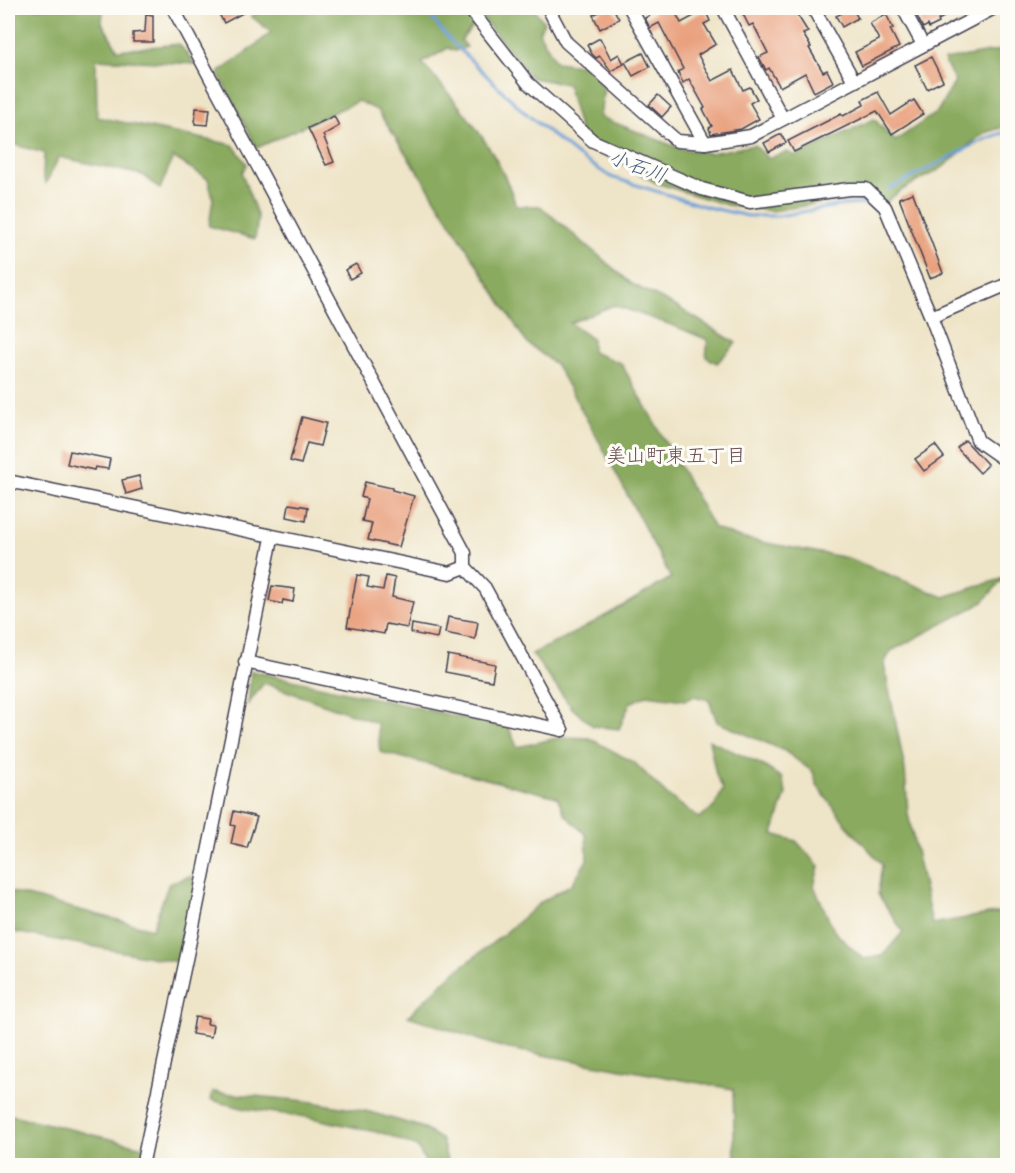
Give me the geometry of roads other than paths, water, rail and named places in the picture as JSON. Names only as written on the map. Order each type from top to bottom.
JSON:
[{"type":"street","points":[[173,8],[465,553],[465,567],[485,588],[562,730],[245,662]]},
{"type":"street","points":[[469,8],[528,83],[593,141],[702,189],[750,202],[849,189],[866,189],[885,207],[931,317],[978,441],[1008,462]]},
{"type":"street","points":[[548,8],[566,42],[677,141],[705,143],[751,136],[993,8]]},
{"type":"street","points":[[630,8],[705,143]]},
{"type":"street","points":[[723,8],[783,119]]},
{"type":"street","points":[[813,8],[854,81]]},
{"type":"street","points":[[903,8],[923,45]]},
{"type":"street","points":[[931,317],[1008,284]]},
{"type":"street","points":[[8,481],[450,573],[465,567]]},
{"type":"street","points":[[142,1166],[272,537]]},
{"type":"waterway","name":"小石川","points":[[423,8],[450,40],[523,111],[575,154],[611,177],[707,207],[748,216],[778,216],[843,205],[866,204]]},
{"type":"waterway","name":"小石川","points":[[889,189],[985,139],[1008,131]]},
{"type":"district","name":"美山町東五丁目","points":[[676,455]]}]
